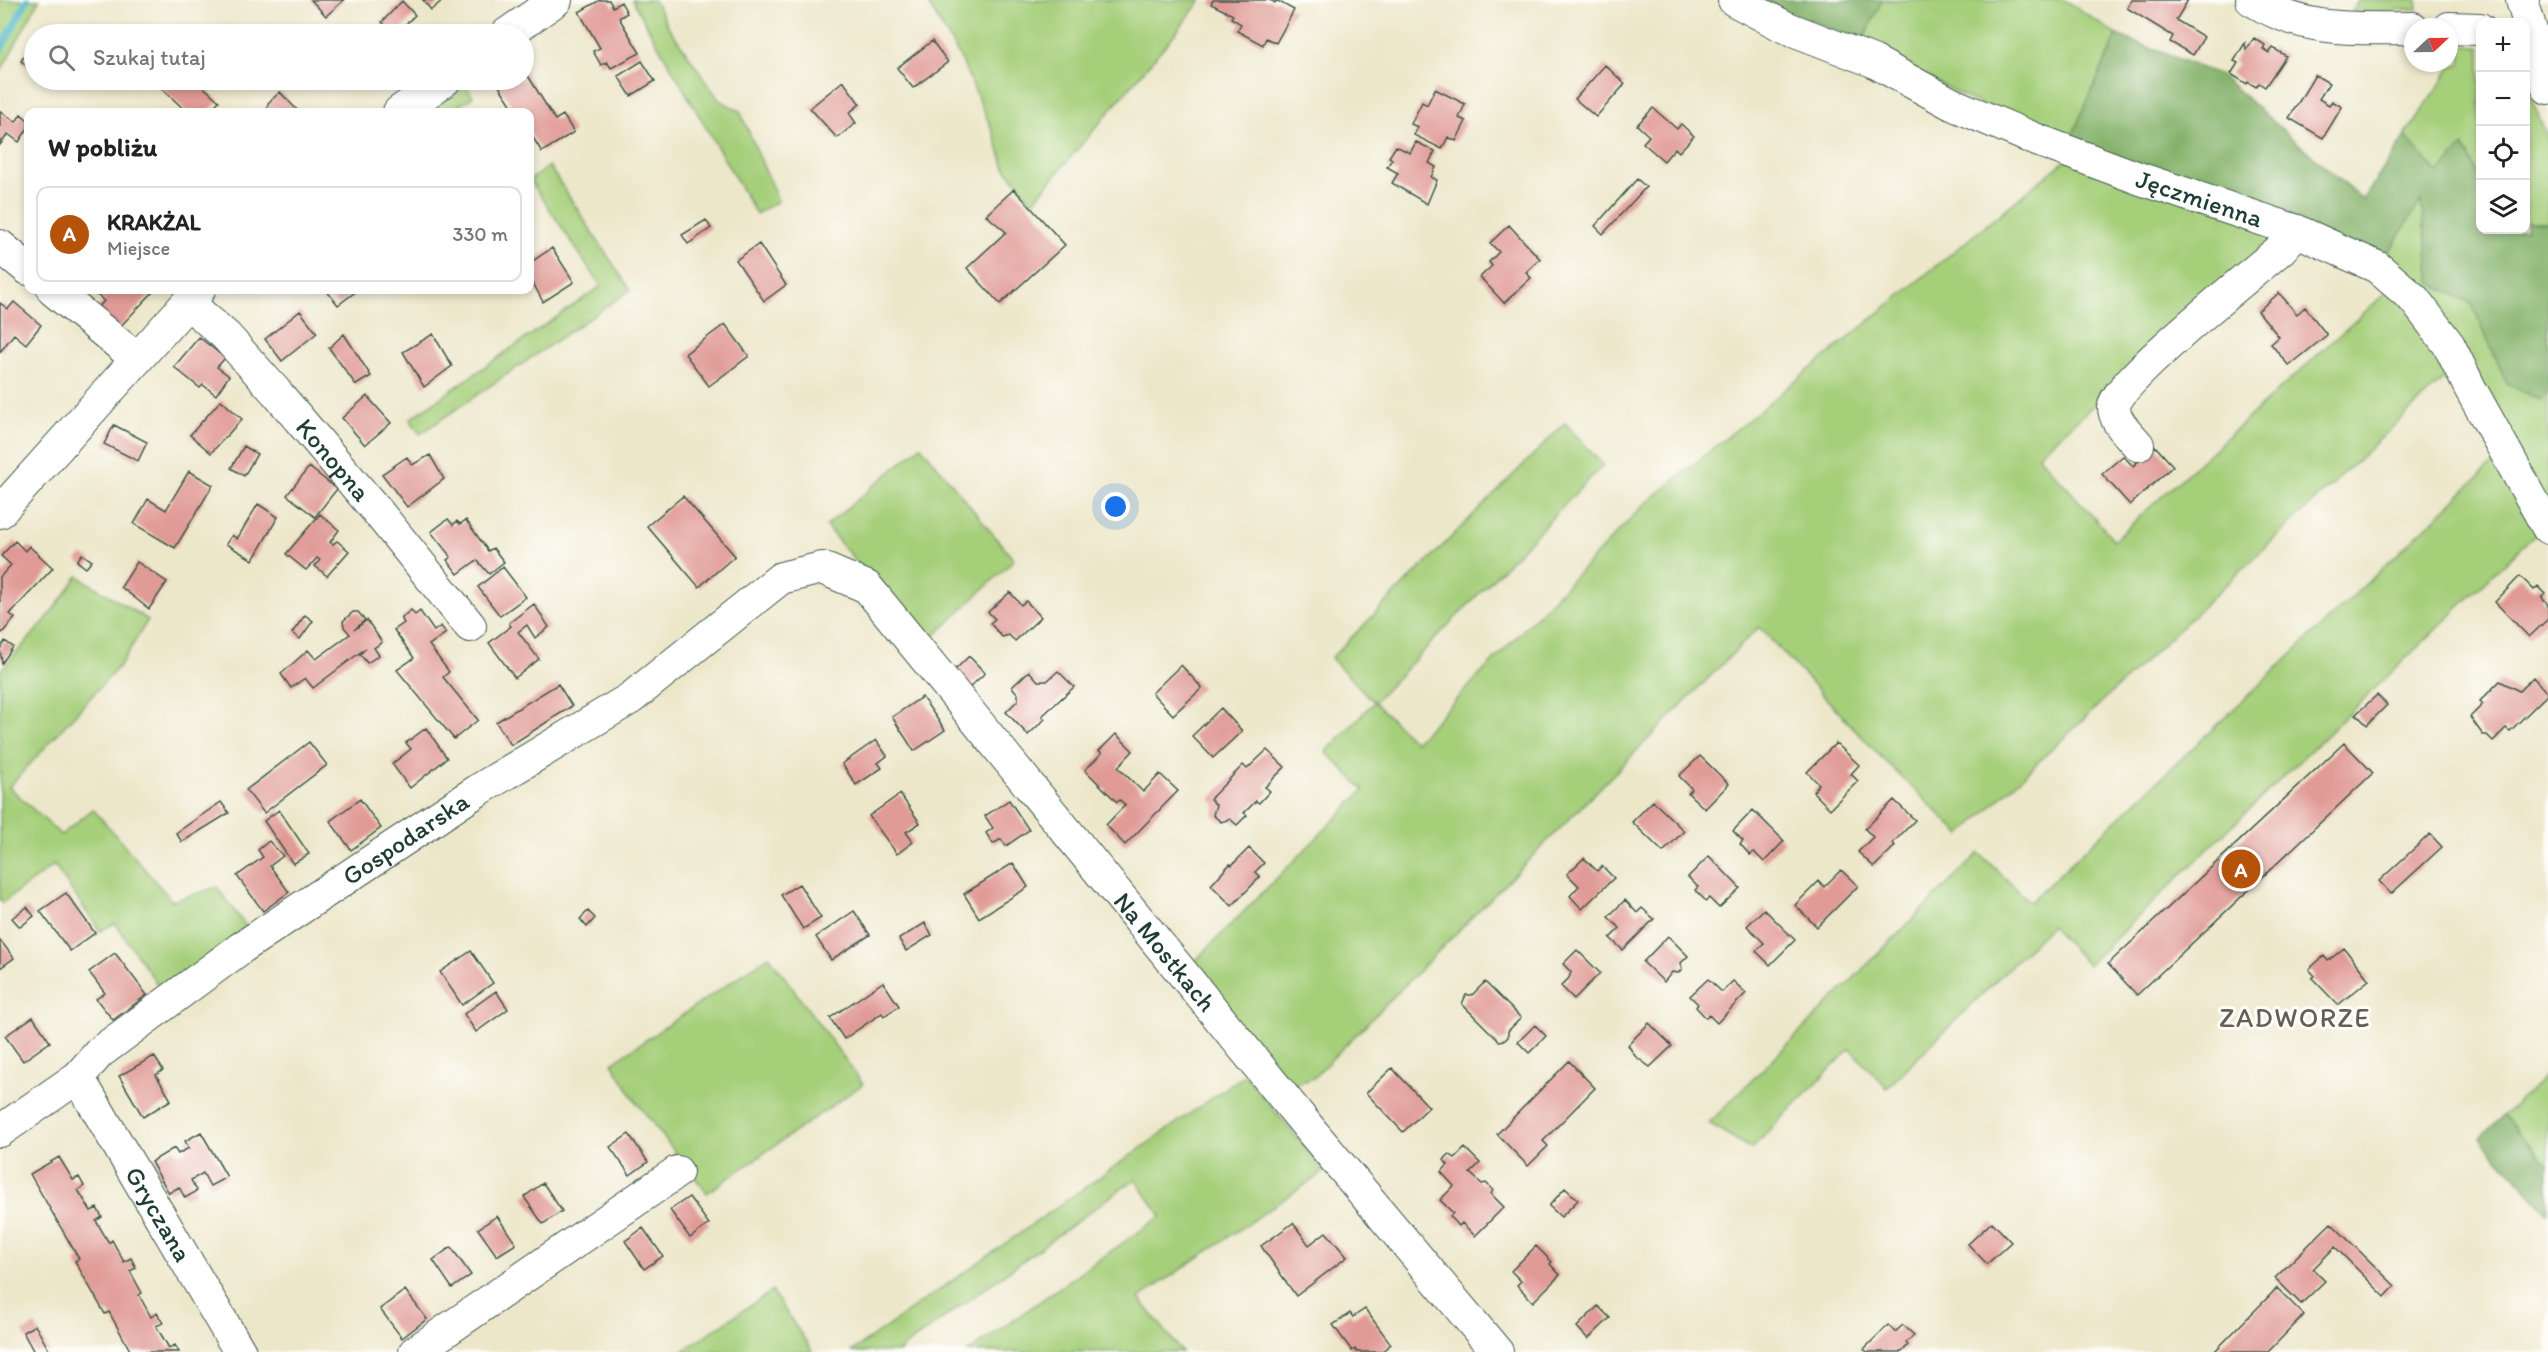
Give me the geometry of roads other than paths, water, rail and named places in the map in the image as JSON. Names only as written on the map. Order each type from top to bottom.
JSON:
[{"type":"street","points":[[516,18],[556,0]]},
{"type":"street","name":"Jęczmienna","points":[[1734,0],[1785,27],[1873,62],[1952,104],[2037,140],[2141,179],[2297,231],[2378,267],[2414,298],[2449,345],[2470,388],[2548,528]]},
{"type":"street","points":[[2252,0],[2274,13],[2323,27],[2404,28]]},
{"type":"street","points":[[2458,28],[2476,29]]},
{"type":"street","points":[[2530,32],[2548,88]]},
{"type":"street","points":[[405,108],[431,90]]},
{"type":"street","points":[[2138,445],[2116,419],[2113,407],[2116,398],[2147,365],[2281,249],[2297,231]]},
{"type":"street","points":[[0,246],[24,266]]},
{"type":"street","points":[[58,294],[137,359]]},
{"type":"street","points":[[0,512],[193,296]]},
{"type":"street","name":"Konopna","points":[[193,296],[377,511],[470,626]]},
{"type":"street","name":"Gospodarska","points":[[0,1131],[78,1077],[100,1052],[242,948],[480,789],[631,698],[781,578],[822,568]]},
{"type":"street","name":"Na Mostkach","points":[[822,568],[867,587],[1314,1134],[1497,1352]]},
{"type":"street","name":"Gryczana","points":[[78,1077],[240,1352]]},
{"type":"street","points":[[415,1352],[677,1172]]},
{"type":"waterway","points":[[0,51],[27,0]]},
{"type":"place","name":"KRAKŻAL","points":[[2241,869]]},
{"type":"district","name":"ZADWORZE","points":[[2295,1018]]}]
